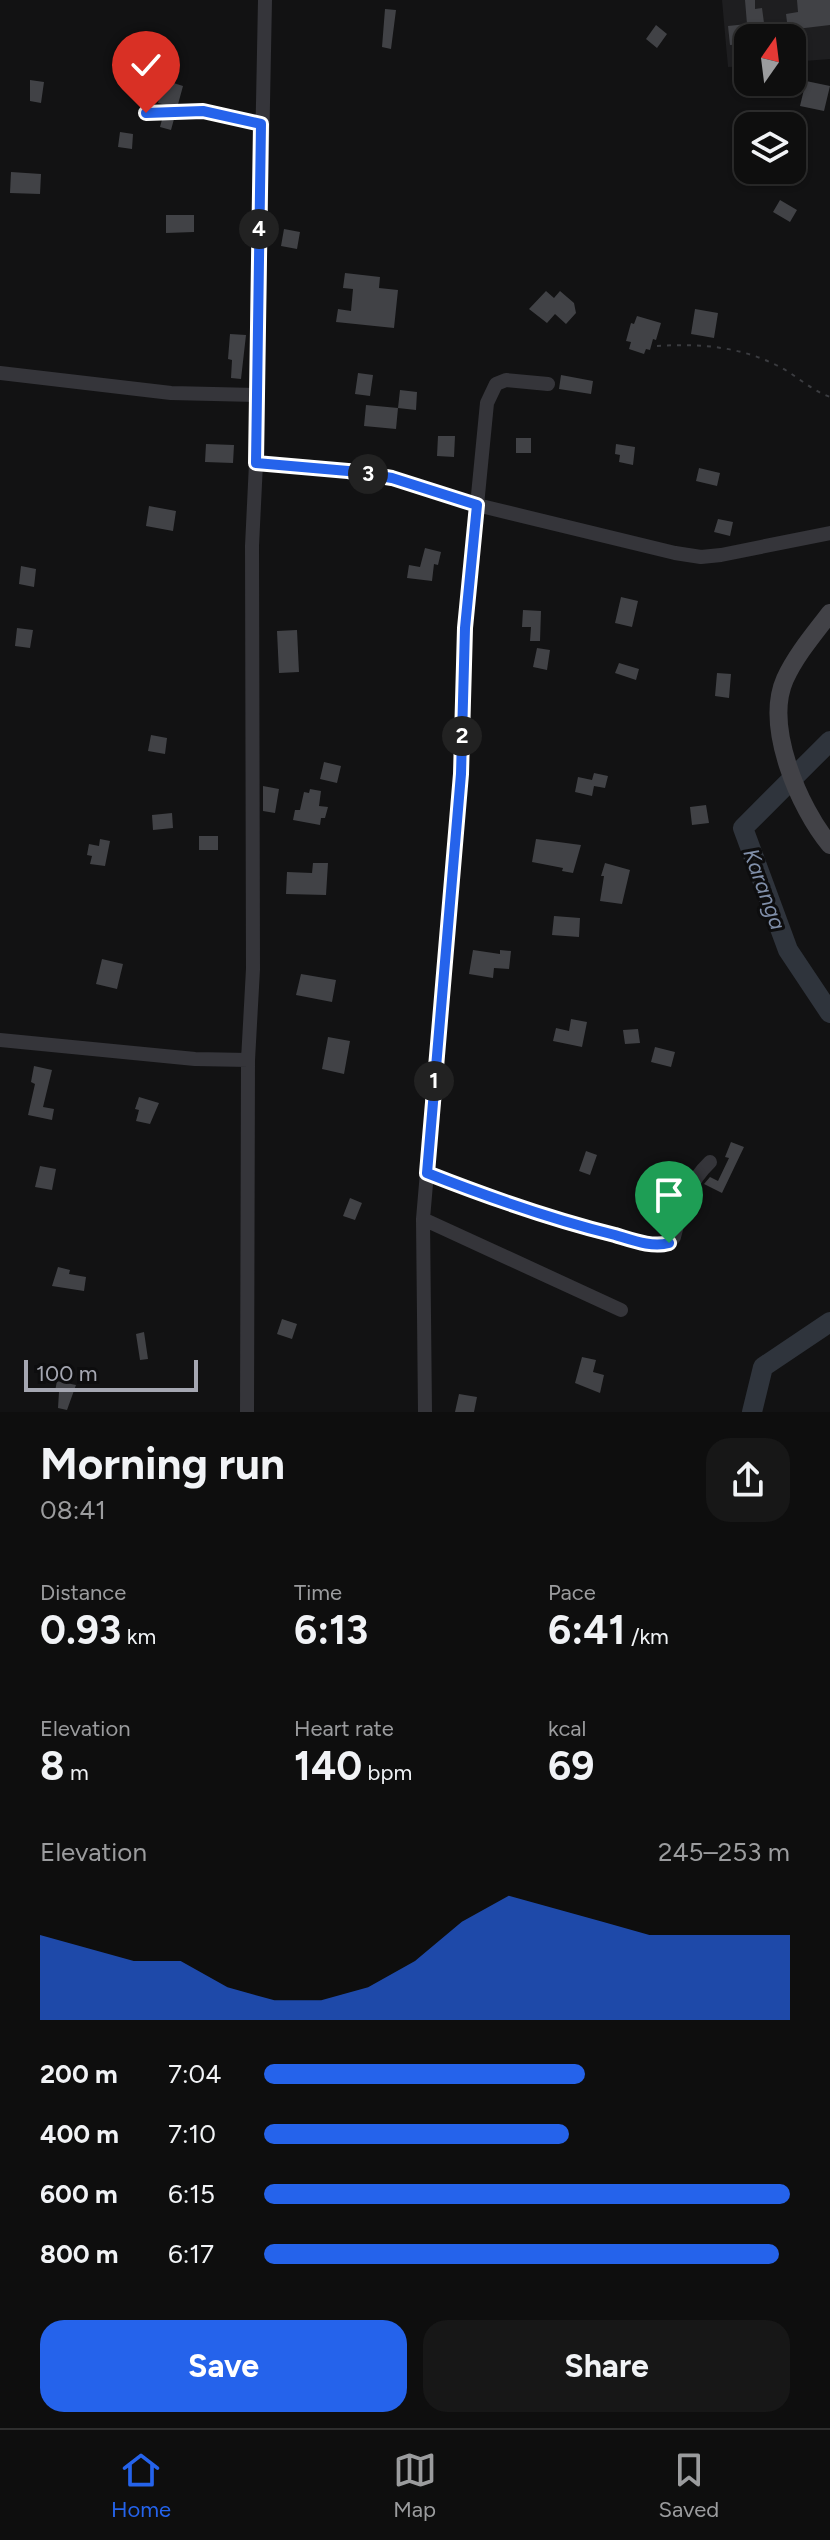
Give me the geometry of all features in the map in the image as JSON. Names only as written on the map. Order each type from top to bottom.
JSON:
[{"type":"main road","points":[[830,613],[799,654],[784,681],[777,708],[790,776],[816,829],[830,845]]},
{"type":"street","points":[[247,1412],[248,1060],[253,969],[251,653],[265,0]]},
{"type":"street","points":[[0,373],[171,393],[256,395]]},
{"type":"street","points":[[425,1412],[423,1219],[461,774],[465,628],[487,403],[496,384],[506,380],[548,384]]},
{"type":"street","points":[[256,463],[392,478],[477,505],[701,557],[830,533]]},
{"type":"street","points":[[0,1040],[195,1059],[248,1060]]},
{"type":"street","points":[[427,1173],[566,1223],[660,1246],[674,1237],[689,1187],[710,1162]]},
{"type":"street","points":[[423,1219],[621,1310]]},
{"type":"path","points":[[146,113],[203,111],[261,124]]},
{"type":"path","points":[[657,346],[709,345],[744,352],[785,369],[819,393],[830,397]]},
{"type":"shaded area","points":[[722,0],[830,0],[830,59],[806,61],[806,24],[734,24],[734,67],[728,67]]},
{"type":"building","points":[[745,0],[755,0],[755,9],[762,8],[764,24],[747,24]]},
{"type":"building","points":[[797,0],[830,0],[830,25],[806,28],[806,24],[787,24],[786,14],[798,12]]},
{"type":"building","points":[[385,9],[396,10],[391,49],[382,47]]},
{"type":"building","points":[[656,25],[667,34],[657,48],[646,39]]},
{"type":"building","points":[[734,25],[734,45],[730,45],[728,26]]},
{"type":"building","points":[[30,80],[44,82],[41,103],[30,101]]},
{"type":"building","points":[[164,80],[183,86],[171,130],[160,127],[166,105],[158,103]]},
{"type":"building","points":[[806,81],[830,86],[824,111],[800,106],[802,96],[806,96]]},
{"type":"building","points":[[120,132],[133,134],[132,149],[118,147]]},
{"type":"building","points":[[11,172],[41,174],[40,194],[10,193]]},
{"type":"building","points":[[780,200],[797,210],[790,222],[773,212]]},
{"type":"building","points":[[166,215],[194,215],[194,232],[166,233]]},
{"type":"building","points":[[284,229],[300,232],[297,249],[281,246]]},
{"type":"building","points":[[345,273],[380,277],[379,288],[398,290],[394,328],[336,322],[338,309],[351,311],[353,289],[343,288]]},
{"type":"building","points":[[546,291],[554,298],[560,291],[574,303],[576,313],[566,324],[555,314],[547,323],[529,309]]},
{"type":"building","points":[[695,309],[718,313],[714,338],[691,334]]},
{"type":"building","points":[[637,316],[661,323],[656,340],[653,339],[650,350],[646,349],[644,354],[629,349],[631,342],[626,341],[631,323],[634,324]]},
{"type":"building","points":[[230,334],[246,335],[241,379],[231,378],[232,360],[228,359]]},
{"type":"building","points":[[358,373],[373,375],[370,396],[355,394]]},
{"type":"building","points":[[561,375],[593,381],[591,394],[559,389]]},
{"type":"building","points":[[400,390],[417,392],[416,410],[398,408]]},
{"type":"building","points":[[366,405],[398,408],[396,429],[364,426]]},
{"type":"building","points":[[438,436],[455,436],[454,457],[437,456]]},
{"type":"building","points":[[516,438],[531,438],[531,453],[516,453]]},
{"type":"building","points":[[206,444],[234,445],[233,463],[205,462]]},
{"type":"building","points":[[616,444],[635,447],[633,465],[619,462],[620,455],[615,454]]},
{"type":"building","points":[[699,468],[720,473],[717,486],[696,481]]},
{"type":"building","points":[[149,506],[176,511],[173,531],[146,526]]},
{"type":"building","points":[[718,519],[733,522],[730,536],[714,532]]},
{"type":"building","points":[[425,548],[441,552],[438,565],[434,564],[432,581],[407,578],[409,565],[420,567]]},
{"type":"building","points":[[21,566],[36,569],[34,587],[19,584]]},
{"type":"building","points":[[621,597],[638,601],[632,627],[615,623]]},
{"type":"building","points":[[523,610],[541,611],[540,641],[530,641],[531,627],[522,627]]},
{"type":"building","points":[[17,628],[33,630],[30,648],[15,646]]},
{"type":"building","points":[[297,630],[299,672],[279,673],[277,631]]},
{"type":"building","points":[[537,648],[550,650],[547,670],[533,667]]},
{"type":"building","points":[[619,663],[639,669],[636,680],[615,673]]},
{"type":"building","points":[[717,673],[731,674],[729,698],[715,696]]},
{"type":"building","points":[[151,735],[167,738],[165,754],[148,751]]},
{"type":"building","points":[[324,762],[341,766],[337,783],[320,779]]},
{"type":"building","points":[[594,773],[608,776],[605,788],[594,786],[592,796],[575,792],[578,777],[592,780]]},
{"type":"building","points":[[263,786],[279,789],[275,813],[263,811]]},
{"type":"building","points":[[310,789],[321,791],[319,806],[328,807],[320,825],[293,820],[295,810],[300,810],[304,792],[309,793]]},
{"type":"building","points":[[706,805],[709,823],[692,825],[690,807]]},
{"type":"building","points":[[172,813],[173,828],[153,830],[152,815]]},
{"type":"building","points":[[199,836],[218,836],[218,850],[199,850]]},
{"type":"building","points":[[100,839],[110,841],[105,866],[90,864],[92,856],[87,855],[89,844],[99,846]]},
{"type":"building","points":[[536,839],[581,845],[573,873],[532,862]]},
{"type":"building","points":[[313,863],[328,863],[326,895],[286,894],[287,872],[312,873]]},
{"type":"building","points":[[605,863],[630,870],[622,904],[600,901]]},
{"type":"building","points":[[554,916],[580,918],[579,937],[552,935]]},
{"type":"building","points":[[473,950],[500,954],[500,950],[511,951],[509,969],[494,968],[493,978],[469,974]]},
{"type":"building","points":[[102,959],[123,964],[117,989],[96,984]]},
{"type":"building","points":[[301,974],[336,980],[332,1002],[296,995]]},
{"type":"building","points":[[571,1019],[587,1022],[582,1047],[553,1041],[556,1028],[569,1031]]},
{"type":"building","points":[[638,1029],[640,1043],[625,1044],[623,1030]]},
{"type":"building","points":[[328,1037],[350,1041],[344,1074],[322,1069]]},
{"type":"building","points":[[655,1047],[675,1052],[671,1067],[651,1062]]},
{"type":"building","points":[[34,1066],[52,1070],[43,1107],[54,1109],[52,1120],[28,1115],[35,1084],[31,1082]]},
{"type":"building","points":[[139,1097],[159,1103],[150,1124],[136,1121],[139,1110],[135,1109]]},
{"type":"building","points":[[731,1142],[744,1147],[722,1193],[704,1184],[710,1177],[718,1181],[729,1158],[725,1157]]},
{"type":"building","points":[[586,1151],[597,1155],[590,1175],[579,1171]]},
{"type":"building","points":[[40,1166],[56,1169],[52,1190],[35,1187]]},
{"type":"building","points":[[350,1198],[362,1203],[355,1220],[343,1216]]},
{"type":"building","points":[[58,1267],[70,1270],[69,1274],[86,1277],[84,1291],[52,1286]]},
{"type":"building","points":[[282,1319],[297,1324],[292,1339],[277,1334]]},
{"type":"building","points":[[144,1332],[148,1359],[140,1360],[136,1334]]},
{"type":"building","points":[[582,1357],[596,1360],[593,1372],[604,1375],[600,1393],[575,1383]]},
{"type":"building","points":[[57,1381],[76,1385],[67,1410],[58,1408]]},
{"type":"building","points":[[459,1394],[477,1397],[474,1412],[455,1412]]},
{"type":"waterway","name":"Karanga","points":[[830,741],[743,828],[788,950],[830,1013]]},
{"type":"waterway","name":"Karanga","points":[[752,1412],[763,1367],[830,1322]]},
{"type":"route","points":[[146,113],[203,111],[261,124],[256,463],[392,478],[477,505],[465,628],[461,774],[427,1173],[566,1223],[660,1246],[669,1243]]}]
